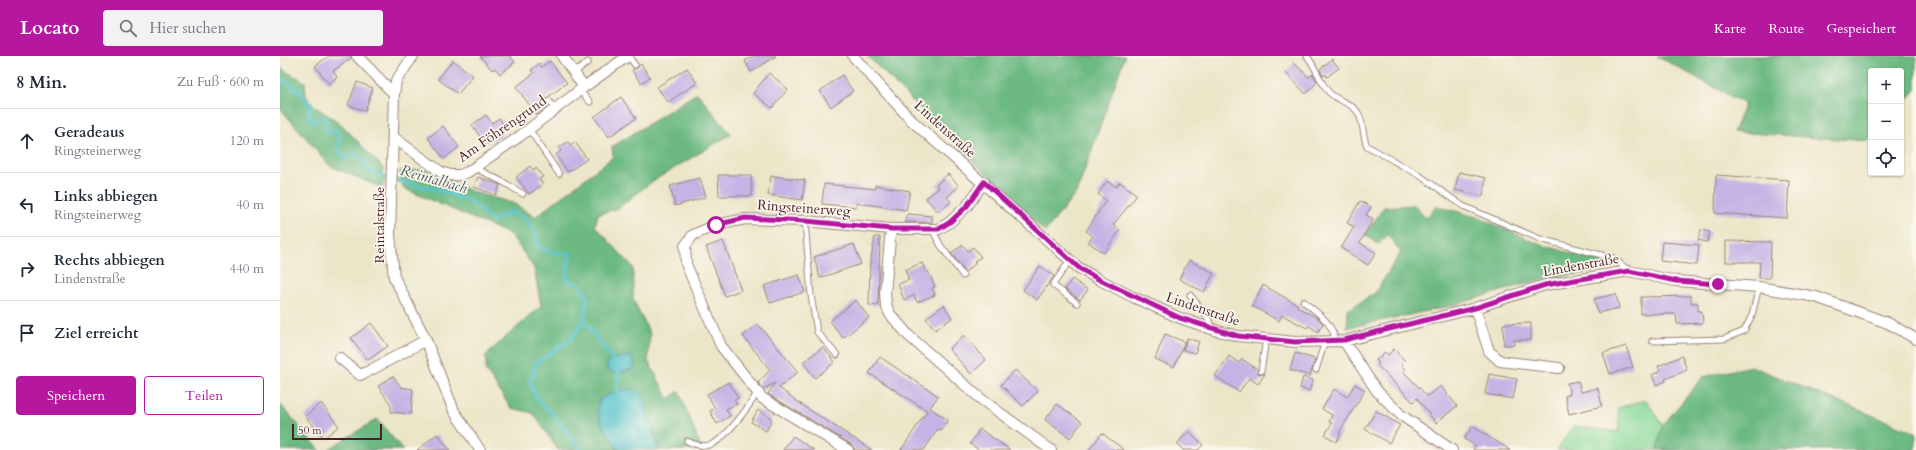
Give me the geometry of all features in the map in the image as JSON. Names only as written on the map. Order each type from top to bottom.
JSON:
[{"type":"street","points":[[357,56],[394,94]]},
{"type":"street","name":"Reintalstraße","points":[[413,56],[396,81],[394,94],[393,180],[390,235],[394,277],[426,340],[454,411],[480,450]]},
{"type":"street","points":[[562,56],[574,73],[582,89]]},
{"type":"street","name":"Am Föhrengrund","points":[[393,137],[441,172],[450,175],[460,175],[475,168],[529,129],[552,105],[582,89],[628,56]]},
{"type":"street","name":"Lindenstraße","points":[[853,56],[912,120],[984,182],[1079,268],[1106,284],[1180,318],[1238,336],[1295,342],[1335,341],[1475,308],[1545,285],[1629,271],[1676,281],[1758,287],[1816,297],[1888,323],[1916,339]]},
{"type":"street","name":"Ringsteinerweg","points":[[848,450],[762,398],[720,346],[686,264],[685,246],[693,236],[716,225],[745,218],[805,221],[891,229],[939,229],[950,222],[967,206],[984,182]]},
{"type":"street","points":[[891,229],[885,293],[886,305],[890,314],[909,336],[981,399],[1051,450]]},
{"type":"street","points":[[1475,308],[1489,351],[1500,361],[1559,368]]},
{"type":"street","points":[[340,358],[360,374],[367,372],[426,340]]},
{"type":"street","points":[[1335,341],[1377,391],[1401,415],[1452,450]]},
{"type":"lane","points":[[628,56],[635,65]]},
{"type":"lane","name":"Lindenstraße","points":[[1307,56],[1327,91],[1335,98],[1347,103],[1356,110],[1360,117],[1364,140],[1367,146],[1419,176],[1463,206],[1540,239],[1613,258],[1629,271]]},
{"type":"lane","points":[[574,73],[588,62]]},
{"type":"lane","points":[[582,89],[590,102]]},
{"type":"lane","points":[[529,129],[559,174]]},
{"type":"lane","points":[[475,168],[523,194]]},
{"type":"lane","points":[[805,221],[811,295],[817,332],[837,355]]},
{"type":"lane","points":[[932,229],[941,246],[962,276]]},
{"type":"lane","points":[[1070,260],[1053,285],[1077,303]]},
{"type":"lane","points":[[1652,341],[1724,339],[1744,331],[1752,315],[1758,287]]},
{"type":"lane","points":[[1190,294],[1205,313],[1213,329]]},
{"type":"lane","points":[[1303,301],[1328,322],[1335,332],[1335,341],[1316,370]]},
{"type":"lane","points":[[1261,371],[1266,339]]},
{"type":"lane","points":[[687,441],[695,444],[709,445],[715,442],[741,417],[757,392]]},
{"type":"green space","points":[[867,56],[1125,56],[1077,192],[1045,232]]},
{"type":"green space","points":[[1657,56],[1916,56],[1916,90],[1904,103],[1904,68],[1868,68],[1868,141],[1733,132],[1745,104]]},
{"type":"green space","points":[[280,68],[305,82],[306,96],[314,106],[340,123],[383,168],[384,181],[382,188],[330,166],[280,108]]},
{"type":"green space","points":[[697,93],[731,134],[653,181],[617,209],[598,214],[595,226],[633,267],[633,299],[650,334],[648,361],[669,399],[679,391],[702,450],[659,450],[642,394],[604,427],[611,435],[618,450],[558,450],[533,413],[511,408],[486,371],[486,355],[541,306],[534,268],[511,235],[403,188],[400,171],[425,170],[476,193],[513,203],[535,217],[613,157],[612,147]]},
{"type":"green space","points":[[1414,205],[1425,218],[1437,206],[1477,217],[1539,244],[1591,259],[1609,262],[1608,269],[1539,280],[1451,306],[1347,328],[1348,310],[1375,293],[1401,252],[1388,235],[1378,244],[1365,235],[1384,207]]},
{"type":"green space","points":[[1751,366],[1916,433],[1916,450],[1657,450],[1663,425],[1703,377]]},
{"type":"green space","points":[[1646,400],[1663,425],[1657,450],[1557,450],[1573,426],[1619,432],[1618,408]]},
{"type":"green space","points":[[280,404],[320,450],[280,450]]},
{"type":"green space","points":[[377,419],[403,450],[327,450]]},
{"type":"water","points":[[629,356],[633,359],[635,364],[633,369],[617,373],[607,369],[607,363],[612,359]]},
{"type":"water","points":[[635,389],[642,394],[659,450],[618,450],[603,426],[599,416],[598,409],[600,399],[617,391]]},
{"type":"building","points":[[329,56],[351,56],[351,58],[333,71],[337,77],[329,84],[315,66]]},
{"type":"building","points":[[480,56],[510,56],[515,62],[500,74],[495,68],[492,70]]},
{"type":"building","points":[[753,56],[776,56],[751,72],[745,61]]},
{"type":"building","points":[[1332,59],[1339,68],[1327,77],[1325,74],[1323,76],[1320,69]]},
{"type":"building","points":[[453,60],[473,76],[458,94],[438,79]]},
{"type":"building","points":[[550,61],[567,83],[541,102],[546,108],[537,115],[516,87],[534,73],[531,70],[539,64],[541,67]]},
{"type":"building","points":[[1294,63],[1309,77],[1313,74],[1317,82],[1306,94],[1285,72]]},
{"type":"building","points":[[641,64],[650,77],[641,83],[632,70]]},
{"type":"building","points":[[687,68],[697,83],[668,102],[657,87]]},
{"type":"building","points":[[769,73],[788,89],[772,108],[753,93]]},
{"type":"building","points":[[842,75],[853,91],[831,107],[820,91]]},
{"type":"building","points":[[357,82],[373,88],[365,111],[348,105]]},
{"type":"building","points":[[621,97],[636,118],[609,137],[594,117]]},
{"type":"building","points":[[486,115],[492,123],[499,118],[507,129],[501,133],[502,136],[485,144],[472,125]]},
{"type":"building","points":[[443,126],[459,147],[444,159],[428,138]]},
{"type":"building","points":[[568,142],[570,145],[575,142],[587,159],[568,172],[556,155],[561,151],[559,148]]},
{"type":"building","points":[[530,166],[533,170],[536,168],[543,177],[539,179],[543,184],[529,194],[516,177]]},
{"type":"building","points":[[1459,172],[1486,178],[1483,196],[1455,190]]},
{"type":"building","points":[[948,174],[959,186],[947,197],[951,202],[938,212],[926,198],[939,188],[936,185]]},
{"type":"building","points":[[718,175],[751,175],[752,196],[719,196]]},
{"type":"building","points":[[1716,175],[1789,180],[1787,218],[1715,213]]},
{"type":"building","points":[[771,176],[805,180],[802,200],[768,195]]},
{"type":"building","points":[[478,177],[500,185],[496,195],[474,187]]},
{"type":"building","points":[[700,178],[706,197],[675,206],[670,186]]},
{"type":"building","points":[[1107,181],[1116,187],[1120,182],[1137,195],[1113,225],[1120,230],[1104,253],[1088,242],[1093,236],[1086,231],[1106,200],[1098,194]]},
{"type":"building","points":[[824,184],[875,189],[875,185],[910,191],[906,210],[857,203],[856,207],[822,204]]},
{"type":"building","points":[[1360,201],[1371,207],[1366,215],[1373,219],[1360,243],[1376,253],[1368,265],[1341,248],[1354,227],[1347,223]]},
{"type":"building","points":[[908,214],[932,216],[932,222],[905,222]]},
{"type":"building","points":[[1701,230],[1710,232],[1707,242],[1698,240]]},
{"type":"building","points":[[875,237],[880,237],[878,306],[869,305],[870,263]]},
{"type":"building","points":[[723,241],[741,290],[725,296],[706,247]]},
{"type":"building","points":[[1726,241],[1771,242],[1770,278],[1759,278],[1760,262],[1726,262]]},
{"type":"building","points":[[1662,242],[1699,245],[1697,265],[1660,261]]},
{"type":"building","points":[[854,244],[861,264],[820,278],[814,257]]},
{"type":"building","points":[[963,245],[968,251],[973,247],[981,257],[974,261],[976,263],[965,272],[951,253]]},
{"type":"building","points":[[1189,260],[1214,273],[1204,292],[1179,279]]},
{"type":"building","points":[[922,263],[926,272],[928,271],[935,287],[932,288],[935,295],[917,302],[914,295],[904,300],[898,284],[909,280],[905,270]]},
{"type":"building","points":[[1040,266],[1054,276],[1037,300],[1023,290]]},
{"type":"building","points":[[799,275],[805,292],[770,303],[764,286]]},
{"type":"building","points":[[1072,279],[1088,290],[1080,300],[1065,289]]},
{"type":"building","points":[[1263,285],[1319,319],[1323,324],[1318,332],[1309,326],[1307,328],[1282,315],[1279,321],[1252,306]]},
{"type":"building","points":[[1616,294],[1619,308],[1598,313],[1594,299]]},
{"type":"building","points":[[1691,296],[1691,303],[1698,303],[1698,311],[1702,311],[1703,323],[1677,324],[1676,314],[1641,314],[1641,297]]},
{"type":"building","points":[[856,300],[869,318],[843,338],[830,321]]},
{"type":"building","points":[[944,305],[952,318],[935,330],[926,318]]},
{"type":"building","points":[[371,323],[388,346],[368,360],[351,338]]},
{"type":"building","points":[[1531,323],[1531,340],[1514,340],[1514,345],[1504,345],[1503,324]]},
{"type":"building","points":[[758,324],[798,372],[779,388],[805,407],[872,450],[855,450],[851,444],[768,394],[775,383],[764,389],[758,383],[770,370],[743,336]]},
{"type":"building","points":[[1165,334],[1185,342],[1174,367],[1155,359]]},
{"type":"building","points":[[964,335],[986,360],[971,374],[949,349]]},
{"type":"building","points":[[1187,338],[1199,342],[1195,353],[1183,350]]},
{"type":"building","points":[[1626,346],[1633,367],[1610,374],[1603,353]]},
{"type":"building","points":[[823,347],[835,362],[815,378],[803,362]]},
{"type":"building","points":[[1394,349],[1405,361],[1401,365],[1405,369],[1403,371],[1427,396],[1441,386],[1457,406],[1436,423],[1417,398],[1413,402],[1377,365],[1379,363],[1376,360],[1385,352],[1388,355]]},
{"type":"building","points":[[1295,353],[1315,359],[1310,376],[1290,370]]},
{"type":"building","points":[[1229,356],[1239,363],[1242,359],[1257,369],[1259,374],[1265,374],[1258,384],[1249,378],[1239,392],[1215,376]]},
{"type":"building","points":[[1682,356],[1687,370],[1665,379],[1666,381],[1656,385],[1652,375],[1660,371],[1658,366]]},
{"type":"building","points":[[880,357],[938,396],[930,408],[948,420],[941,431],[938,429],[924,450],[901,450],[927,411],[869,373]]},
{"type":"building","points":[[1015,370],[1038,391],[1023,406],[1001,385]]},
{"type":"building","points":[[1489,374],[1517,379],[1513,399],[1485,394]]},
{"type":"building","points":[[393,376],[401,387],[413,389],[411,414],[391,412],[391,405],[378,386]]},
{"type":"building","points":[[1303,377],[1313,380],[1309,391],[1300,388]]},
{"type":"building","points":[[1578,381],[1581,392],[1598,388],[1602,406],[1569,414],[1565,396],[1570,394],[1567,383]]},
{"type":"building","points":[[729,382],[738,398],[734,400],[737,404],[726,409],[730,416],[717,424],[710,411],[715,408],[707,394]]},
{"type":"building","points":[[1355,384],[1365,390],[1339,433],[1341,434],[1336,442],[1325,435],[1332,423],[1329,422],[1332,415],[1322,409],[1334,389],[1347,397]]},
{"type":"building","points":[[321,403],[339,426],[324,438],[305,416]]},
{"type":"building","points":[[1057,404],[1082,422],[1070,438],[1045,420]]},
{"type":"building","points":[[758,410],[771,418],[771,422],[766,431],[751,422]]},
{"type":"building","points":[[1376,411],[1400,425],[1389,443],[1365,429]]},
{"type":"building","points":[[1472,426],[1510,450],[1473,450],[1476,446],[1464,439]]},
{"type":"building","points":[[980,429],[1010,450],[979,450],[970,444]]},
{"type":"building","points":[[1189,431],[1203,445],[1198,450],[1183,450],[1177,444]]},
{"type":"building","points":[[1102,433],[1124,450],[1089,450]]},
{"type":"building","points":[[437,434],[450,450],[417,450]]},
{"type":"building","points":[[793,436],[814,450],[783,450]]},
{"type":"waterway","name":"Reintalbach","points":[[280,78],[301,93],[311,107],[309,118],[314,122],[325,117],[327,125],[326,133],[336,130],[340,138],[337,148],[345,158],[355,154],[364,161],[368,169],[382,177],[445,192],[473,203],[493,221],[510,212],[527,221],[536,235],[539,248],[554,253],[570,253],[566,281],[578,283],[587,297],[584,320],[572,338],[537,363],[530,382],[537,400],[553,414],[581,450]]},
{"type":"waterway","points":[[584,320],[614,362]]},
{"type":"waterway","points":[[617,370],[618,395]]},
{"type":"route","points":[[716,225],[745,218],[805,221],[891,229],[939,229],[950,222],[967,206],[984,182],[1079,268],[1100,280],[1180,318],[1218,331],[1238,336],[1295,342],[1344,340],[1475,308],[1545,285],[1629,271],[1676,281],[1718,284]]}]
